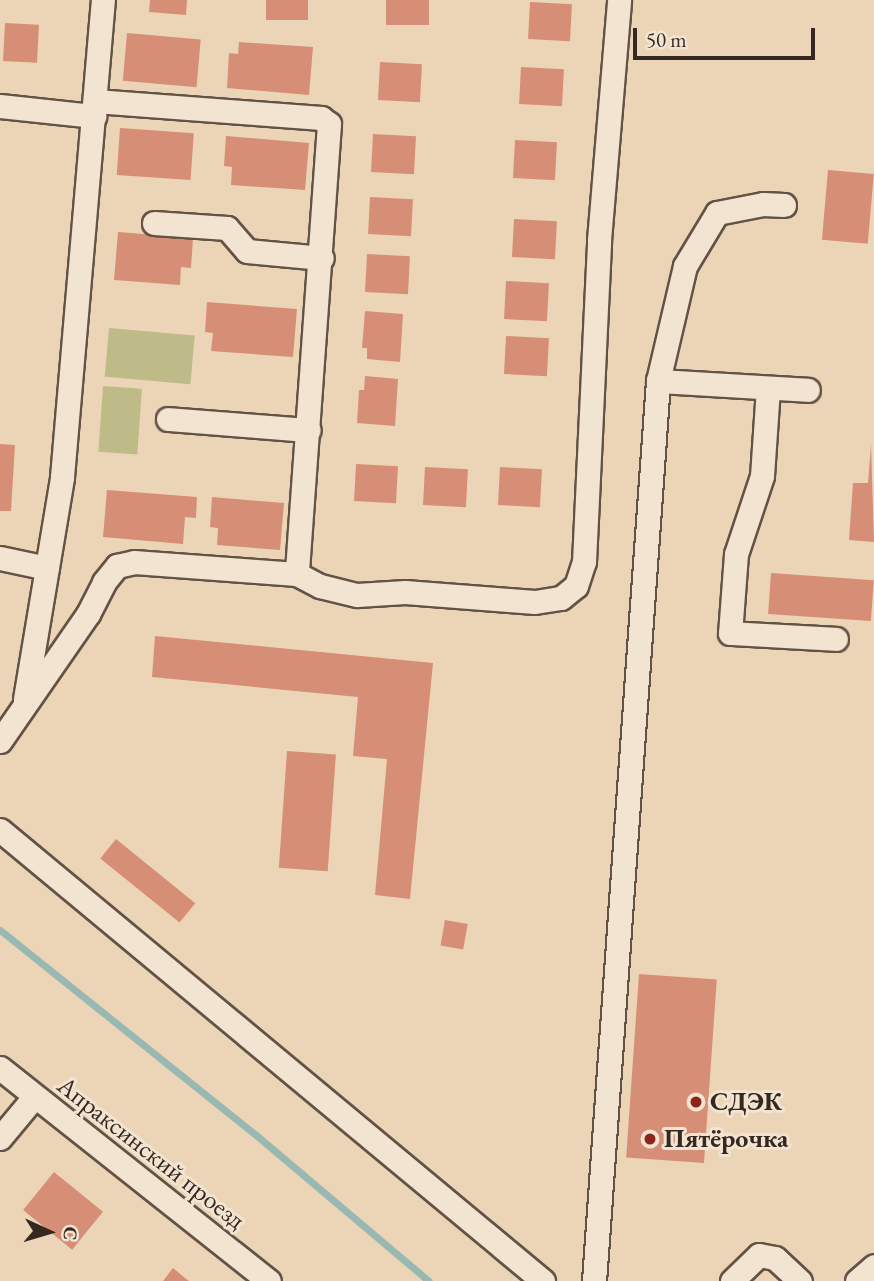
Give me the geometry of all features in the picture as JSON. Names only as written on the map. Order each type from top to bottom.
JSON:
[{"type":"street","points":[[24,705],[62,477],[103,0]]},
{"type":"street","points":[[0,741],[117,566],[134,562],[297,574],[320,586],[356,595],[405,592],[466,600],[535,603],[561,598],[576,586],[584,562],[599,240],[619,0]]},
{"type":"street","points":[[0,106],[321,118],[329,124],[322,258],[297,574]]},
{"type":"street","points":[[594,1281],[658,381],[685,266],[717,213],[763,204],[784,205]]},
{"type":"street","points":[[154,223],[227,228],[247,251],[322,258]]},
{"type":"street","points":[[658,381],[808,390]]},
{"type":"street","points":[[768,388],[762,476],[736,554],[730,633],[836,639]]},
{"type":"street","points":[[168,419],[309,430]]},
{"type":"street","points":[[0,558],[47,568]]},
{"type":"street","points":[[0,831],[542,1281]]},
{"type":"street","name":"Апраксинский проезд","points":[[0,1069],[269,1281]]},
{"type":"street","points":[[0,1138],[34,1097]]},
{"type":"street","points":[[732,1281],[759,1255],[775,1258],[800,1281]]},
{"type":"street","points":[[857,1281],[874,1266]]},
{"type":"shaded area","points":[[109,328],[195,335],[190,384],[105,377]]},
{"type":"shaded area","points":[[103,386],[142,389],[137,455],[98,452]]},
{"type":"building","points":[[150,0],[187,0],[186,15],[149,12]]},
{"type":"building","points":[[266,0],[308,0],[308,20],[266,20]]},
{"type":"building","points":[[386,0],[429,0],[429,25],[386,25]]},
{"type":"building","points":[[530,2],[572,4],[570,41],[528,39]]},
{"type":"building","points":[[5,23],[39,25],[37,63],[3,61]]},
{"type":"building","points":[[127,33],[201,39],[197,87],[123,81]]},
{"type":"building","points":[[239,42],[313,47],[309,95],[227,88],[229,53],[238,54]]},
{"type":"building","points":[[380,62],[422,64],[420,102],[378,100]]},
{"type":"building","points":[[521,67],[564,69],[562,106],[519,104]]},
{"type":"building","points":[[120,128],[194,133],[191,180],[117,175]]},
{"type":"building","points":[[373,134],[416,136],[414,174],[371,172]]},
{"type":"building","points":[[226,136],[309,143],[305,190],[231,185],[232,167],[224,166]]},
{"type":"building","points":[[515,140],[557,142],[555,180],[513,178]]},
{"type":"building","points":[[828,170],[874,174],[868,244],[822,240]]},
{"type":"building","points":[[370,197],[413,199],[411,236],[368,234]]},
{"type":"building","points":[[514,219],[557,221],[555,259],[512,257]]},
{"type":"building","points":[[118,232],[193,238],[191,268],[181,267],[180,285],[114,280]]},
{"type":"building","points":[[367,254],[410,256],[408,294],[365,292]]},
{"type":"building","points":[[506,281],[549,283],[547,321],[504,319]]},
{"type":"building","points":[[207,302],[297,309],[293,357],[211,351],[213,333],[205,332]]},
{"type":"building","points":[[365,311],[403,314],[400,362],[367,359],[367,348],[362,348]]},
{"type":"building","points":[[506,336],[549,338],[547,376],[504,374]]},
{"type":"building","points":[[365,376],[398,379],[395,426],[357,423],[359,390],[364,390]]},
{"type":"building","points":[[0,444],[15,445],[11,511],[0,511]]},
{"type":"building","points":[[871,444],[874,542],[849,540],[853,483],[868,483]]},
{"type":"building","points":[[356,464],[398,466],[396,503],[354,501]]},
{"type":"building","points":[[425,467],[468,469],[466,507],[423,505]]},
{"type":"building","points":[[500,467],[542,469],[540,507],[498,505]]},
{"type":"building","points":[[107,490],[197,497],[196,518],[185,517],[183,544],[103,537]]},
{"type":"building","points":[[212,497],[284,503],[280,550],[217,545],[218,528],[210,527]]},
{"type":"building","points":[[771,573],[874,580],[871,621],[768,614]]},
{"type":"building","points":[[155,636],[433,663],[410,899],[375,895],[387,759],[353,756],[358,697],[152,677]]},
{"type":"building","points":[[287,751],[336,754],[328,871],[279,868]]},
{"type":"building","points":[[116,839],[195,903],[180,923],[100,858]]},
{"type":"building","points":[[445,920],[468,924],[463,950],[440,946]]},
{"type":"building","points":[[639,974],[717,979],[704,1163],[626,1158]]},
{"type":"building","points":[[54,1172],[103,1212],[72,1250],[23,1210]]},
{"type":"building","points":[[173,1268],[185,1278],[189,1281],[163,1281]]},
{"type":"waterway","points":[[0,930],[256,1135],[429,1281]]},
{"type":"place","name":"СДЭК","points":[[696,1102]]},
{"type":"place","name":"Пятёрочка","points":[[650,1139]]}]
